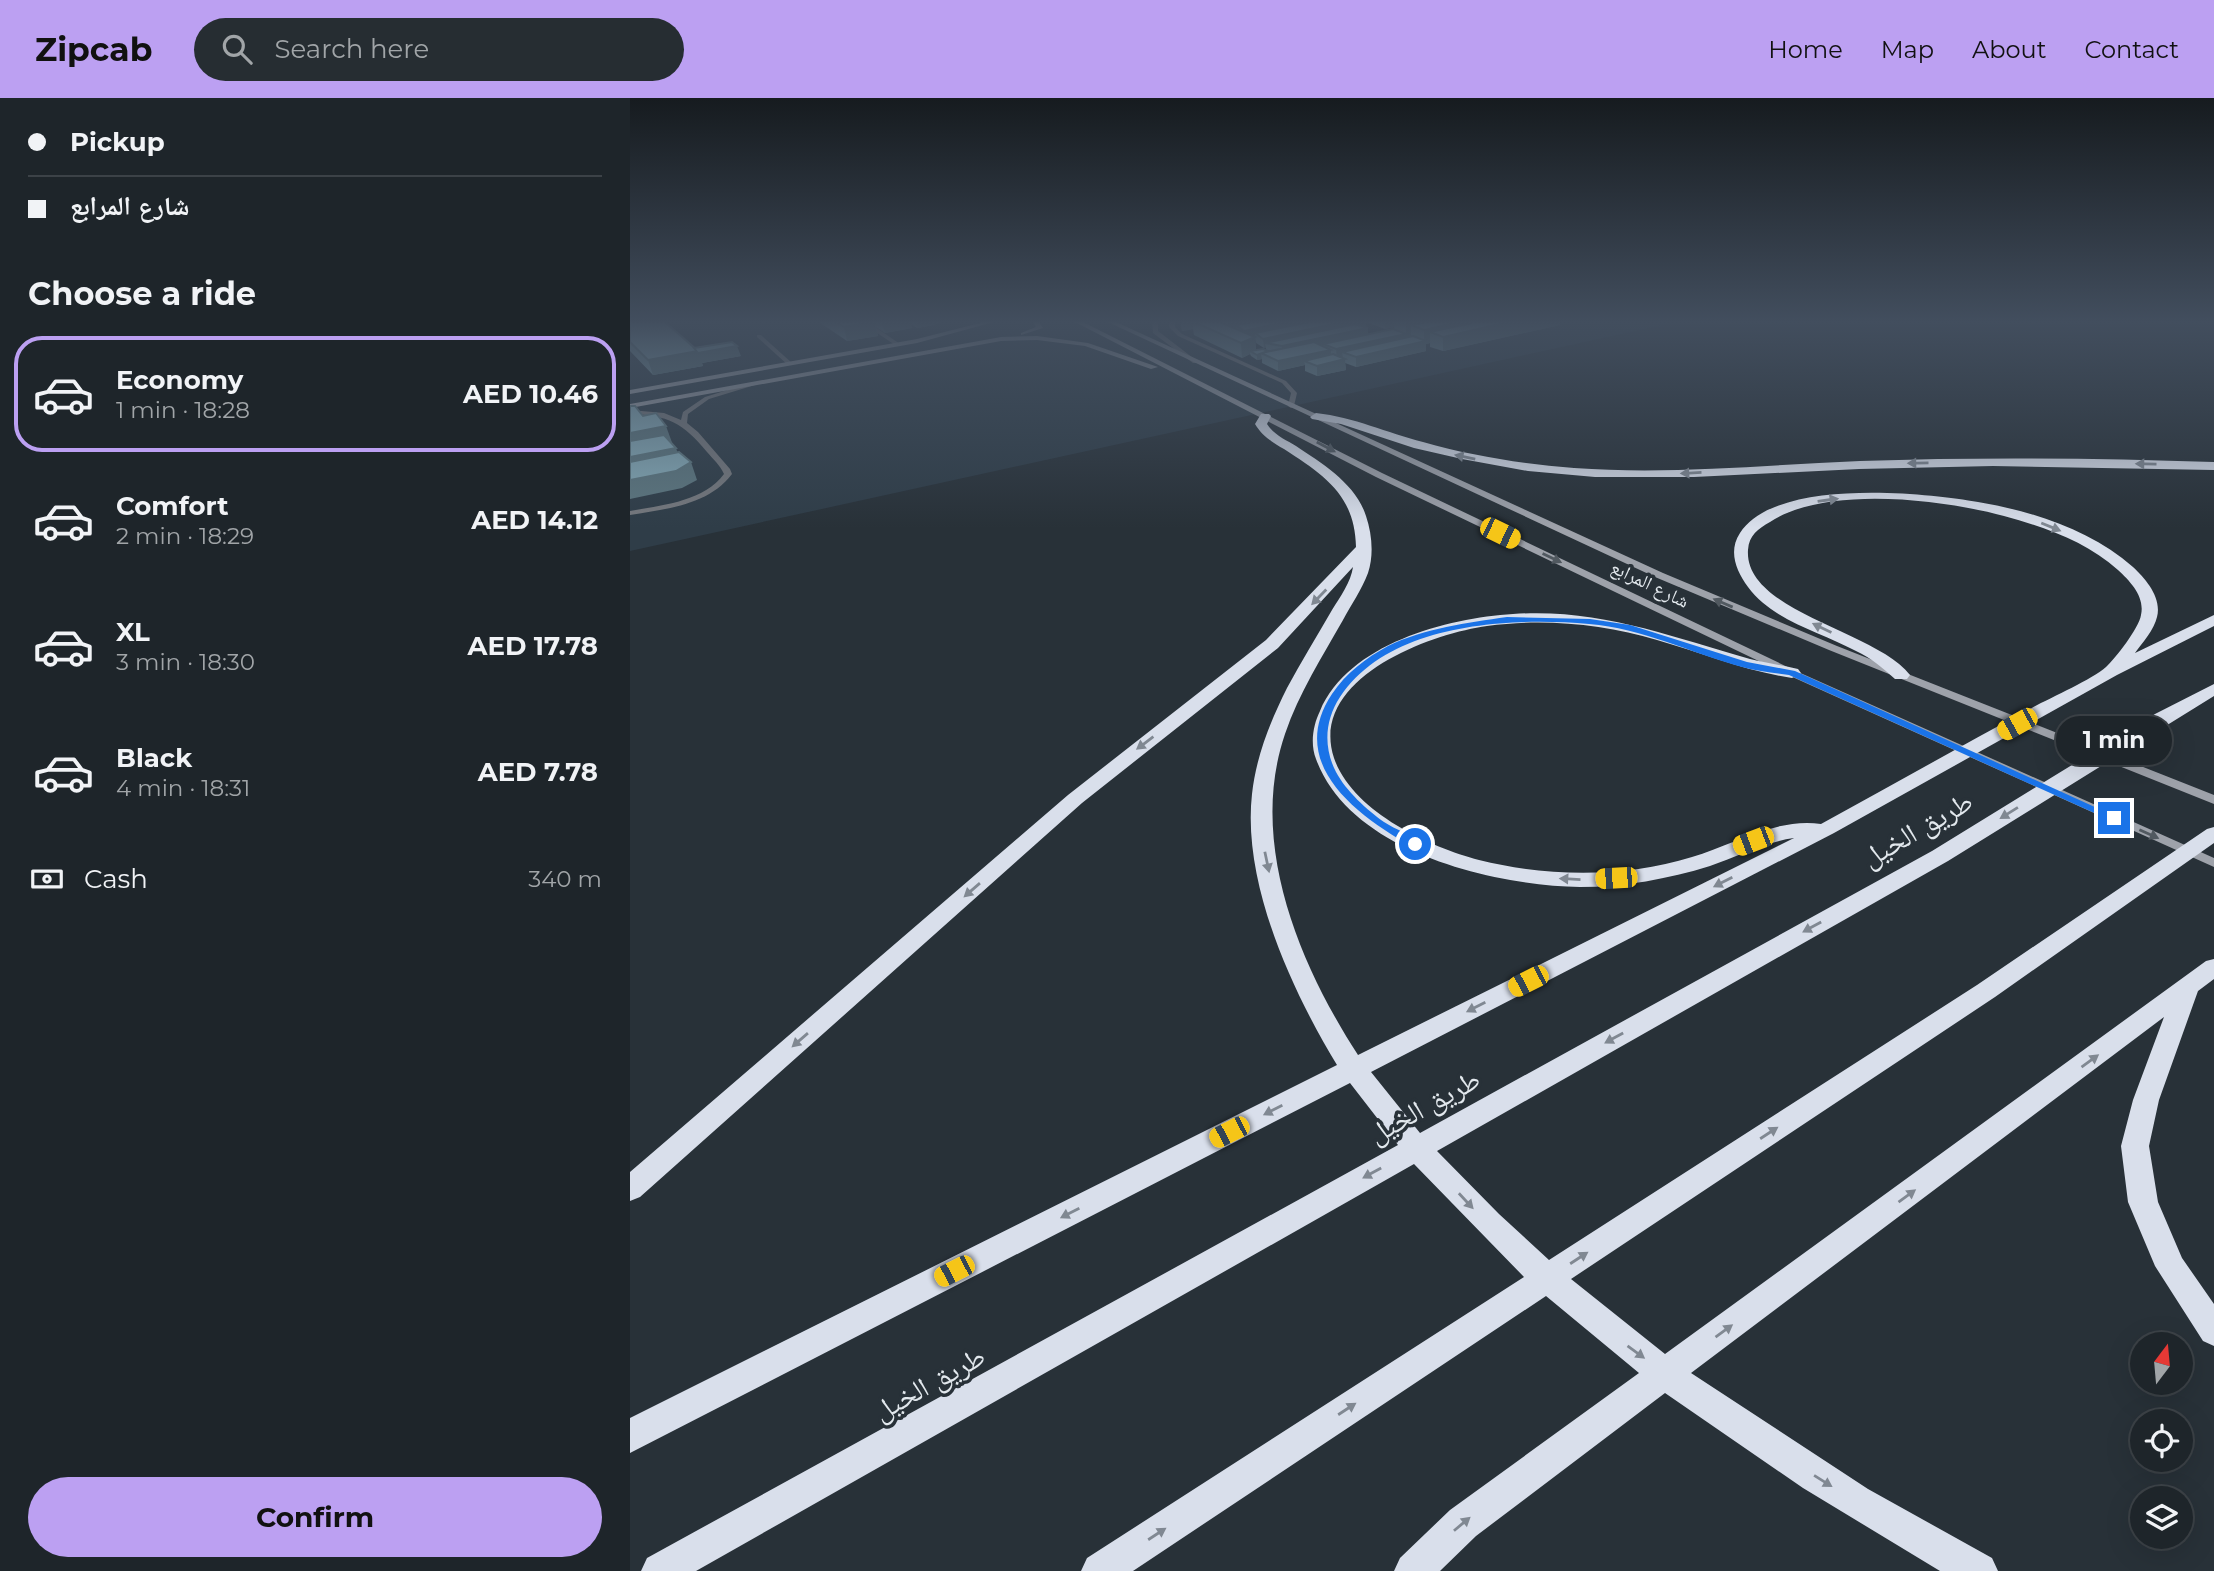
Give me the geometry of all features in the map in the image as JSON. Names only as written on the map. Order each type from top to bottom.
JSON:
[{"type":"highway","points":[[1265,415],[1261,424],[1267,433],[1311,461],[1343,488],[1353,501],[1364,530],[1365,546],[1356,581],[1294,688],[1279,720],[1262,794],[1262,839],[1276,904],[1297,963],[1337,1043],[1404,1135],[1497,1234],[1618,1339],[1751,1436],[1923,1544],[1979,1571]]},
{"type":"highway","points":[[1316,417],[1342,420],[1414,444],[1465,457],[1524,467],[1597,473],[1672,474],[1986,462],[2214,466]]},
{"type":"highway","points":[[1901,675],[1876,654],[1785,609],[1765,595],[1743,566],[1740,552],[1742,540],[1750,528],[1762,518],[1785,509],[1826,500],[1872,496],[1966,503],[2040,522],[2102,551],[2123,566],[2141,584],[2149,601],[2149,618],[2111,671]]},
{"type":"highway","points":[[630,1189],[1067,806],[1272,644],[1365,546]]},
{"type":"highway","points":[[1792,673],[1746,665],[1630,628],[1590,621],[1507,619],[1466,624],[1404,643],[1364,664],[1343,685],[1326,711],[1321,741],[1331,773],[1353,801],[1380,824],[1415,844],[1446,856],[1504,872],[1578,880],[1653,874],[1704,860],[1770,835],[1827,829]]},
{"type":"highway","points":[[630,1436],[1827,829],[2111,671],[2214,620]]},
{"type":"highway","name":"طريق الخيل","points":[[660,1571],[1940,856],[2162,718],[2214,689]]},
{"type":"highway","points":[[1100,1571],[1986,991],[2214,832]]},
{"type":"highway","points":[[1413,1571],[1463,1523],[2214,967]]},
{"type":"highway","points":[[2186,990],[2146,1100],[2135,1146],[2143,1202],[2170,1266],[2214,1331]]},
{"type":"main road","points":[[630,406],[713,391]]},
{"type":"main road","name":"شارع المرابع","points":[[1216,391],[1379,475],[1792,673],[2214,863]]},
{"type":"main road","name":"شارع المرابع","points":[[1258,391],[1659,575],[2214,800]]},
{"type":"lane","points":[[684,422],[685,413],[700,402],[734,391]]},
{"type":"lane","points":[[1291,406],[1294,393],[1292,391]]},
{"type":"lane","points":[[630,412],[663,414],[684,422],[726,469],[725,480],[694,498],[630,513]]},
{"type":"shaded area","points":[[630,391],[1362,391],[630,551]]},
{"type":"building","points":[[630,406],[635,406],[643,416],[656,413],[666,426],[630,433]]},
{"type":"building","points":[[664,435],[676,448],[630,457],[630,441]]},
{"type":"building","points":[[679,452],[691,462],[676,471],[630,480],[630,462]]},
{"type":"route","points":[[1415,844],[1380,824],[1353,801],[1331,773],[1321,741],[1326,711],[1343,685],[1364,664],[1393,647],[1427,634],[1466,624],[1507,619],[1590,621],[1630,628],[1666,637],[1746,665],[1792,673],[2114,818]]}]
